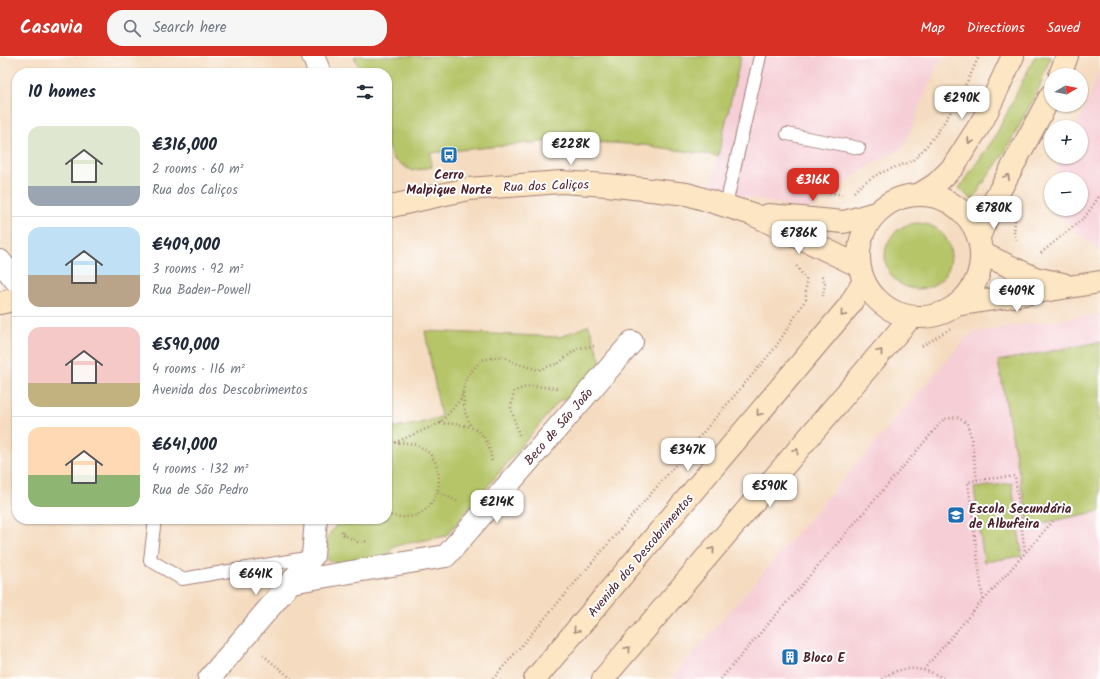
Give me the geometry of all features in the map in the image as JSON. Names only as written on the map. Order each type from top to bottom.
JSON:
[{"type":"main road","points":[[920,194],[936,184],[954,167],[983,120],[1013,56]]},
{"type":"main road","points":[[1063,68],[1067,56]]},
{"type":"main road","points":[[1044,108],[994,201],[980,245],[980,268],[976,282],[968,295],[945,312],[931,316],[911,317],[892,310],[875,298],[862,274],[859,247],[864,228],[875,213],[893,200],[903,196],[920,194],[935,196],[950,202],[962,211],[972,223],[980,245],[1035,278],[1072,286]]},
{"type":"main road","name":"Rua dos Caliços","points":[[392,207],[468,189],[561,182],[608,185],[687,194],[752,214],[862,274]]},
{"type":"main road","name":"Rua dos Caliços","points":[[752,214],[844,222],[875,213]]},
{"type":"main road","name":"Avenida dos Descobrimentos","points":[[535,679],[849,306],[862,274]]},
{"type":"main road","points":[[956,305],[1100,282]]},
{"type":"main road","points":[[0,303],[12,300]]},
{"type":"main road","points":[[603,679],[911,317]]},
{"type":"street","points":[[313,56],[318,68]]},
{"type":"street","points":[[0,261],[12,276]]},
{"type":"street","name":"Beco de São João","points":[[291,582],[446,556],[632,342]]},
{"type":"street","points":[[208,679],[313,556],[316,524]]},
{"type":"lane","points":[[726,205],[760,56]]},
{"type":"lane","points":[[788,134],[859,148]]},
{"type":"lane","points":[[154,524],[150,560],[182,579],[313,556]]},
{"type":"path","points":[[799,185],[850,196],[862,184],[882,172],[912,161],[937,133],[970,78],[980,56]]},
{"type":"path","points":[[1037,256],[1085,217],[1100,195]]},
{"type":"path","points":[[1015,215],[1014,234],[1022,247]]},
{"type":"path","points":[[493,679],[775,348],[806,299],[806,279],[793,261]]},
{"type":"path","points":[[820,272],[825,283],[822,302]]},
{"type":"path","points":[[917,349],[953,327]]},
{"type":"path","points":[[394,443],[440,423],[461,399],[466,378],[481,360],[503,356],[516,363],[538,370],[559,364],[578,348],[632,342]]},
{"type":"path","points":[[590,346],[590,353]]},
{"type":"path","points":[[525,432],[520,437],[514,424],[511,408],[514,391],[529,386],[563,388]]},
{"type":"path","points":[[463,391],[465,412],[471,426],[484,436],[490,448],[492,464],[512,480]]},
{"type":"path","points":[[721,679],[944,419],[957,417],[967,423],[971,436],[977,480]]},
{"type":"path","points":[[440,423],[471,426]]},
{"type":"path","points":[[392,516],[397,518],[410,517],[422,512],[432,504],[438,492],[440,481],[439,469],[434,459],[426,450],[405,442],[394,443]]},
{"type":"path","points":[[492,464],[498,459]]},
{"type":"path","points":[[983,600],[968,482],[1015,476],[1025,553]]},
{"type":"path","points":[[924,669],[1053,521]]},
{"type":"path","points":[[341,526],[342,534],[358,542],[374,541]]},
{"type":"path","points":[[244,638],[292,679]]},
{"type":"path","points":[[882,679],[903,670],[924,669],[944,679]]},
{"type":"shaded area","points":[[741,56],[941,56],[904,147],[871,165],[807,210],[710,189]]},
{"type":"shaded area","points":[[1100,67],[1100,252],[1060,216],[1088,216],[1088,172],[1056,172],[1059,164],[1088,164],[1088,120],[1079,120],[1083,112],[1088,112],[1088,101]]},
{"type":"shaded area","name":"Escola Secundária de Albufeira","points":[[1100,314],[1100,679],[671,679],[963,341],[974,332]]},
{"type":"green space","points":[[354,56],[741,56],[718,156],[643,145],[561,140],[430,153],[432,167],[412,171],[393,159],[392,156],[392,68],[359,68]]},
{"type":"green space","points":[[1035,56],[1051,56],[1046,68],[1044,68],[1044,75],[1039,88],[1008,147],[972,200],[959,188],[995,137]]},
{"type":"green space","points":[[911,223],[925,223],[937,228],[946,237],[951,249],[949,269],[942,280],[925,289],[911,289],[899,284],[890,275],[885,263],[885,249],[890,237],[899,228]]},
{"type":"green space","points":[[589,325],[602,365],[573,399],[560,400],[446,536],[394,546],[386,558],[346,567],[328,560],[324,548],[328,535],[338,524],[392,524],[392,428],[417,424],[441,417],[425,331],[560,337]]},
{"type":"green space","points":[[1100,342],[1100,511],[1029,526],[998,361]]},
{"type":"green space","points":[[1012,483],[1022,556],[984,562],[974,488]]},
{"type":"place","name":"Cerro Malpique Norte","points":[[449,155]]},
{"type":"place","name":"Escola Secundária de Albufeira","points":[[956,515]]},
{"type":"place","name":"Bloco E","points":[[790,657]]}]
